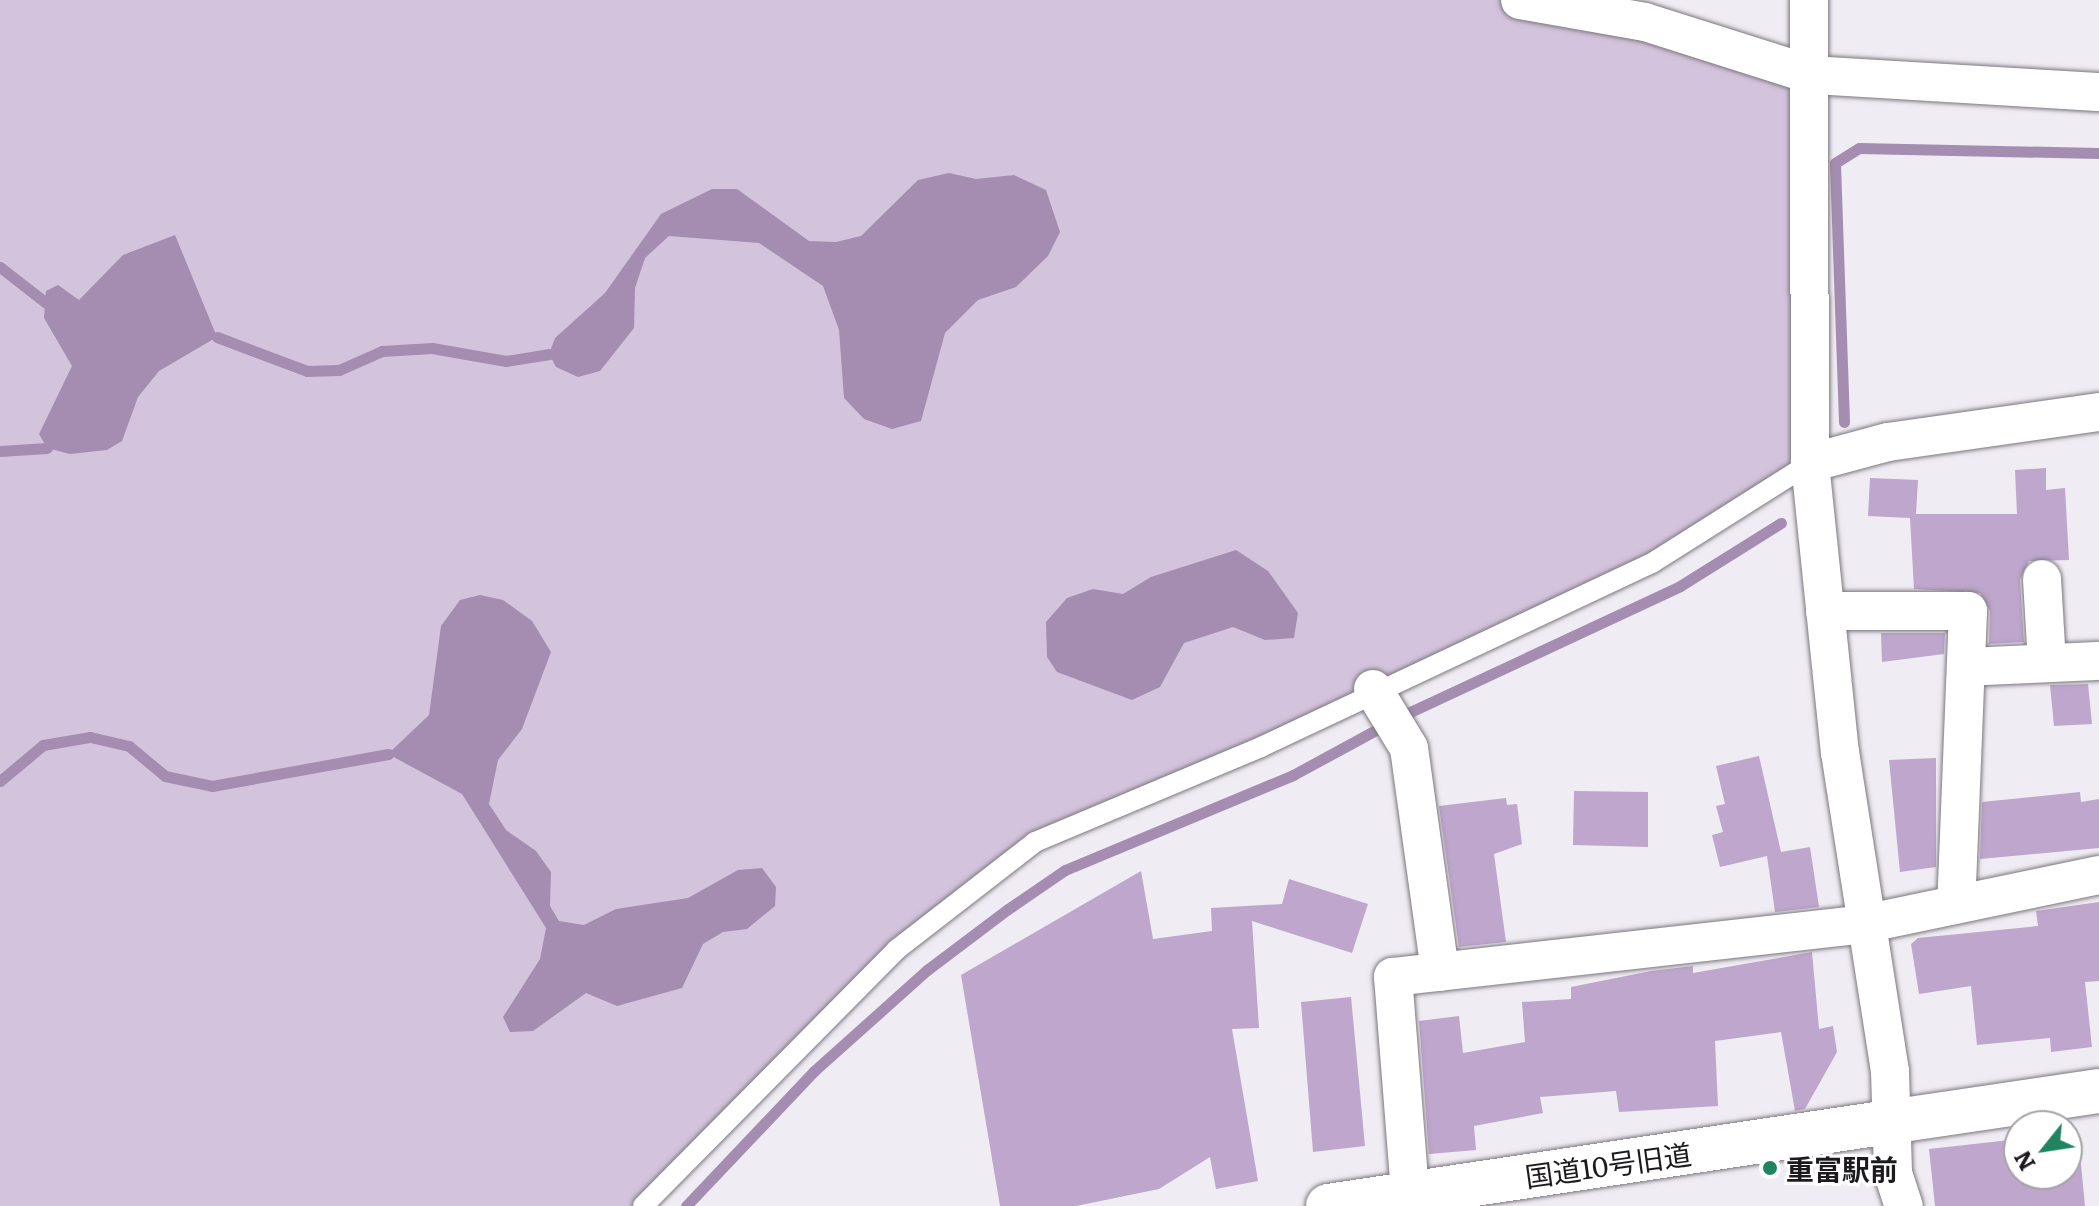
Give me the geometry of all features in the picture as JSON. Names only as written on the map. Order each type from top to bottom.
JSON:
[{"type":"street","points":[[1520,0],[1645,22],[1812,75],[2099,92]]},
{"type":"street","points":[[1809,0],[1812,75],[1810,463],[1864,924],[1890,1071],[1889,1122],[1893,1173],[1904,1206]]},
{"type":"street","points":[[1810,463],[1888,442],[2099,412]]},
{"type":"street","points":[[2042,579],[2047,663]]},
{"type":"street","points":[[1825,611],[1968,611],[1956,904]]},
{"type":"street","points":[[1966,667],[2099,661]]},
{"type":"street","points":[[1373,689],[1409,748],[1440,972]]},
{"type":"street","points":[[1435,1195],[1393,977],[1864,924],[2099,875]]},
{"type":"street","name":"国道10号旧道","points":[[1328,1206],[1435,1195],[2099,1091]]},
{"type":"lane","points":[[643,1206],[896,950],[1035,842],[1261,747],[1373,689],[1652,563],[1810,463]]},
{"type":"shaded area","points":[[0,0],[1520,0],[1812,75],[1810,463],[1652,563],[1035,842],[896,950],[643,1206],[0,1206]]},
{"type":"shaded area","points":[[949,173],[976,179],[1014,175],[1046,190],[1060,232],[1048,256],[1016,287],[978,300],[945,333],[921,421],[892,429],[864,419],[844,398],[839,330],[823,286],[759,243],[669,236],[645,258],[635,288],[634,328],[600,371],[578,377],[556,367],[549,354],[555,338],[605,293],[661,214],[712,189],[737,189],[809,241],[836,242],[861,236],[918,180]]},
{"type":"shaded area","points":[[175,235],[217,337],[159,371],[138,397],[122,441],[107,450],[70,454],[47,448],[39,434],[72,366],[44,318],[46,291],[58,285],[79,300],[123,255]]},
{"type":"shaded area","points":[[1236,550],[1268,571],[1298,613],[1294,638],[1265,640],[1233,627],[1184,643],[1160,687],[1132,700],[1057,672],[1047,657],[1046,622],[1067,598],[1093,589],[1123,594],[1151,577]]},
{"type":"shaded area","points":[[480,595],[503,600],[532,621],[551,652],[522,729],[498,760],[489,804],[506,830],[536,851],[551,872],[550,906],[559,921],[584,925],[616,909],[688,898],[738,870],[762,868],[776,887],[775,906],[747,929],[723,932],[703,944],[682,988],[617,1006],[586,993],[533,1031],[510,1032],[503,1017],[540,959],[546,928],[462,794],[388,754],[429,715],[441,626],[460,600]]},
{"type":"building","points":[[2046,468],[2046,490],[2065,488],[2069,560],[2029,561],[2020,580],[2024,642],[1989,644],[1990,611],[1980,593],[1914,589],[1910,518],[1868,516],[1870,478],[1918,480],[1916,514],[2017,514],[2015,470]]},
{"type":"building","points":[[1881,633],[1945,633],[1944,654],[1882,662]]},
{"type":"building","points":[[2088,684],[2092,724],[2054,726],[2050,685]]},
{"type":"building","points":[[1759,756],[1781,852],[1810,847],[1819,907],[1775,912],[1767,856],[1720,867],[1712,835],[1723,832],[1716,806],[1725,804],[1716,766]]},
{"type":"building","points":[[1936,758],[1936,867],[1900,872],[1889,760]]},
{"type":"building","points":[[1574,791],[1648,792],[1648,847],[1573,845]]},
{"type":"building","points":[[2080,792],[2081,802],[2099,799],[2099,848],[1980,859],[1982,802]]},
{"type":"building","points":[[1506,798],[1507,805],[1517,804],[1522,844],[1494,854],[1506,942],[1459,947],[1439,806]]},
{"type":"building","points":[[1141,871],[1153,939],[1212,931],[1211,908],[1282,904],[1289,879],[1368,904],[1352,953],[1252,921],[1259,1028],[1232,1029],[1258,1181],[1216,1189],[1210,1157],[1159,1189],[1076,1206],[1000,1206],[961,975]]},
{"type":"building","points":[[2099,902],[2099,981],[2085,982],[2092,1047],[2051,1052],[2050,1038],[1977,1045],[1971,986],[1919,994],[1911,944],[1918,938],[2038,926],[2036,911]]},
{"type":"building","points":[[1812,952],[1819,1029],[1833,1026],[1837,1052],[1805,1109],[1795,1111],[1781,1032],[1715,1041],[1718,1106],[1619,1112],[1616,1091],[1540,1097],[1543,1113],[1474,1126],[1476,1150],[1429,1154],[1419,1021],[1459,1016],[1463,1053],[1525,1042],[1522,1002],[1571,999],[1571,987],[1651,971],[1693,966],[1693,973]]},
{"type":"building","points":[[1351,997],[1365,1146],[1313,1152],[1301,1002]]},
{"type":"building","points":[[2003,1141],[2003,1190],[2083,1190],[2083,1185],[2085,1206],[1935,1206],[1929,1149]]},
{"type":"waterway","points":[[1844,422],[1835,163],[1859,148],[2099,153]]},
{"type":"waterway","points":[[0,267],[46,303]]},
{"type":"waterway","points":[[217,337],[307,371],[339,370],[382,351],[432,348],[506,361],[549,354]]},
{"type":"waterway","points":[[0,451],[47,448]]},
{"type":"waterway","points":[[1408,713],[1680,586],[1781,523]]},
{"type":"waterway","points":[[686,1206],[814,1071],[927,970],[1008,909],[1065,870],[1293,775],[1376,730]]},
{"type":"waterway","points":[[0,781],[43,745],[90,737],[129,746],[165,776],[212,786],[388,754]]},
{"type":"place","name":"重富駅前","points":[[1770,1168]]}]
